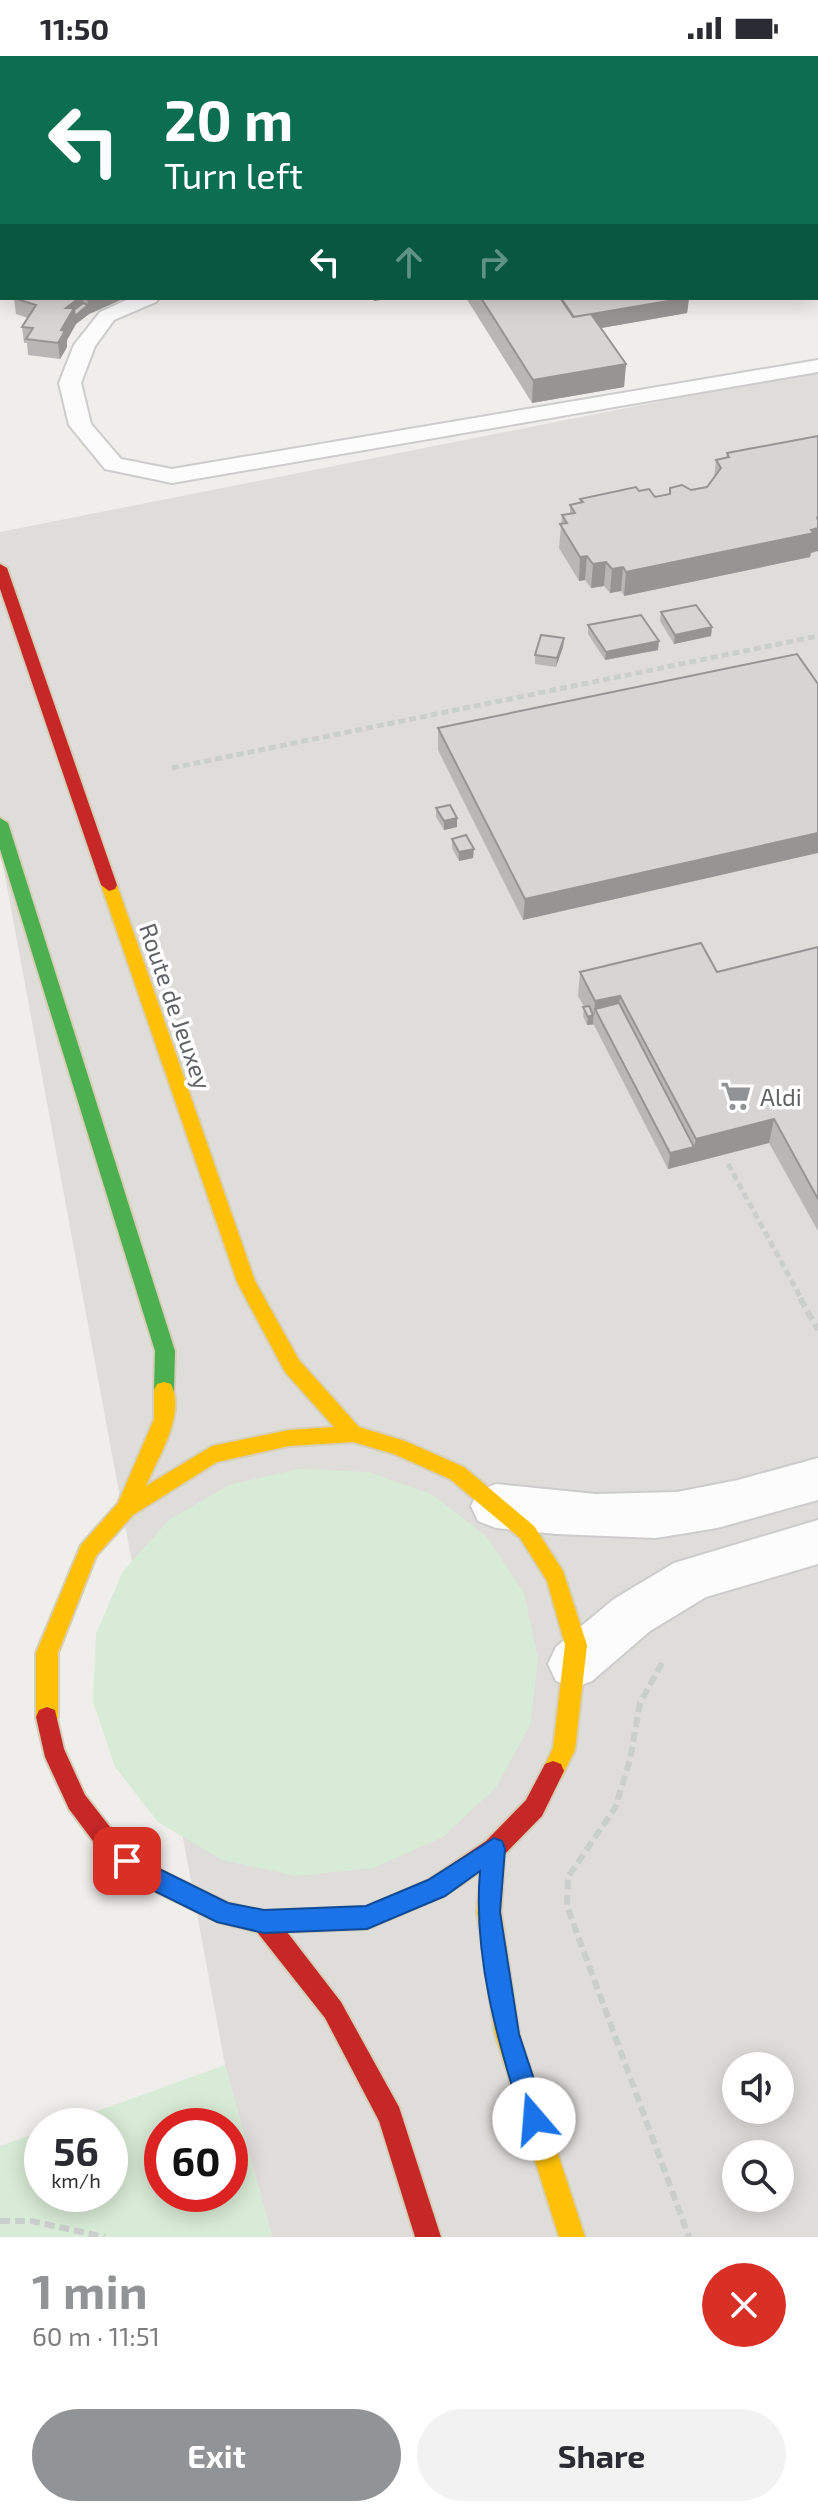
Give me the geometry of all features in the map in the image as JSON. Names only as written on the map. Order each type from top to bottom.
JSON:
[{"type":"main road","name":"Route de Jeuxey","points":[[0,568],[246,1282],[292,1366],[353,1434]]},
{"type":"main road","points":[[0,823],[165,1351],[164,1419],[126,1509]]},
{"type":"main road","points":[[353,1434],[398,1447],[457,1473],[496,1506],[527,1532],[556,1578],[576,1645],[564,1750],[534,1808],[494,1849],[436,1888],[367,1918],[264,1922],[226,1914],[140,1872],[113,1849],[77,1802],[53,1750],[46,1712],[47,1653],[88,1551],[126,1509],[212,1455],[289,1438],[353,1434]]},
{"type":"main road","points":[[494,1849],[489,1912],[507,2034],[572,2237]]},
{"type":"main road","points":[[264,1922],[333,2010],[390,2116],[428,2237]]},
{"type":"street","points":[[496,1506],[571,1515],[657,1516],[712,1507],[818,1479]]},
{"type":"street","points":[[574,1664],[632,1615],[692,1579],[818,1542]]},
{"type":"lane","points":[[144,300],[107,316],[85,345],[70,383],[80,425],[113,464],[172,476],[818,366]]},
{"type":"path","points":[[172,768],[818,636]]},
{"type":"path","points":[[728,1164],[818,1330]]},
{"type":"path","points":[[667,1655],[640,1703],[630,1760],[615,1808],[568,1877],[567,1906],[689,2237]]},
{"type":"path","points":[[0,2221],[31,2221],[105,2237]]},
{"type":"shaded area","points":[[818,370],[818,2237],[272,2237],[248,2149],[248,2108],[237,2108],[225,2065],[0,849],[0,532]]},
{"type":"green space","points":[[298,1469],[369,1472],[433,1495],[487,1537],[524,1593],[538,1659],[530,1725],[496,1787],[443,1837],[373,1868],[296,1876],[222,1860],[158,1822],[115,1767],[93,1702],[96,1634],[123,1571],[169,1520],[229,1485]]},
{"type":"green space","points":[[225,2065],[237,2108],[144,2108],[144,2212],[248,2212],[248,2149],[272,2237],[0,2237],[0,2146],[24,2137],[24,2212],[128,2212],[128,2108],[106,2108]]},
{"type":"building","points":[[20,300],[76,300],[66,308],[74,308],[61,330],[65,331],[58,343],[26,339],[33,328],[22,327],[36,305]]},
{"type":"building","points":[[482,300],[561,300],[573,317],[591,314],[626,364],[533,380]]},
{"type":"building","points":[[562,300],[674,300],[574,317]]},
{"type":"building","points":[[83,303],[88,305],[75,316],[74,310]]},
{"type":"building","points":[[818,436],[818,528],[811,530],[814,533],[626,572],[623,567],[612,569],[606,562],[593,564],[587,556],[580,557],[560,524],[567,523],[562,515],[575,513],[570,505],[583,502],[580,499],[636,487],[639,491],[649,489],[655,497],[670,494],[670,488],[682,485],[691,490],[707,487],[721,468],[716,460],[729,457],[727,453]]},
{"type":"building","points":[[696,605],[712,627],[675,635],[661,612]]},
{"type":"building","points":[[641,615],[659,641],[606,652],[588,625]]},
{"type":"building","points":[[541,635],[564,638],[557,658],[535,655]]},
{"type":"building","points":[[797,654],[818,684],[818,833],[525,899],[438,728]]},
{"type":"building","points":[[450,805],[457,818],[444,821],[436,808]]},
{"type":"building","points":[[466,835],[474,849],[459,852],[452,839]]},
{"type":"building","points":[[701,943],[717,972],[818,947],[818,1199],[774,1119],[696,1139],[620,996],[595,1001],[580,972]]},
{"type":"building","points":[[619,1003],[694,1147],[670,1153],[595,1009]]},
{"type":"building","points":[[589,1006],[593,1015],[588,1017],[583,1007]]},
{"type":"traffic: fast","points":[[0,823],[165,1351],[164,1390]]},
{"type":"traffic: slow","points":[[109,885],[246,1282],[292,1366],[353,1434]]},
{"type":"traffic: slow","points":[[126,1509],[164,1419],[164,1390]]},
{"type":"traffic: slow","points":[[353,1434],[398,1447],[457,1473],[527,1532],[556,1578],[576,1645],[564,1750],[553,1771]]},
{"type":"traffic: slow","points":[[47,1717],[47,1653],[88,1551],[126,1509],[212,1455],[289,1438],[353,1434]]},
{"type":"traffic: slow","points":[[494,1849],[489,1912],[507,2034],[572,2237]]},
{"type":"traffic: jam","points":[[0,568],[109,885]]},
{"type":"traffic: jam","points":[[47,1717],[53,1750],[77,1802],[113,1849],[140,1872],[226,1914],[264,1922],[367,1918],[436,1888],[494,1849],[534,1808],[553,1771]]},
{"type":"traffic: jam","points":[[264,1922],[333,2010],[390,2116],[428,2237]]},
{"type":"place","name":"Aldi","points":[[736,1096]]},
{"type":"route","points":[[127,1861],[140,1872],[226,1914],[264,1922],[367,1918],[436,1888],[494,1849],[489,1912],[507,2034],[534,2119]]}]
